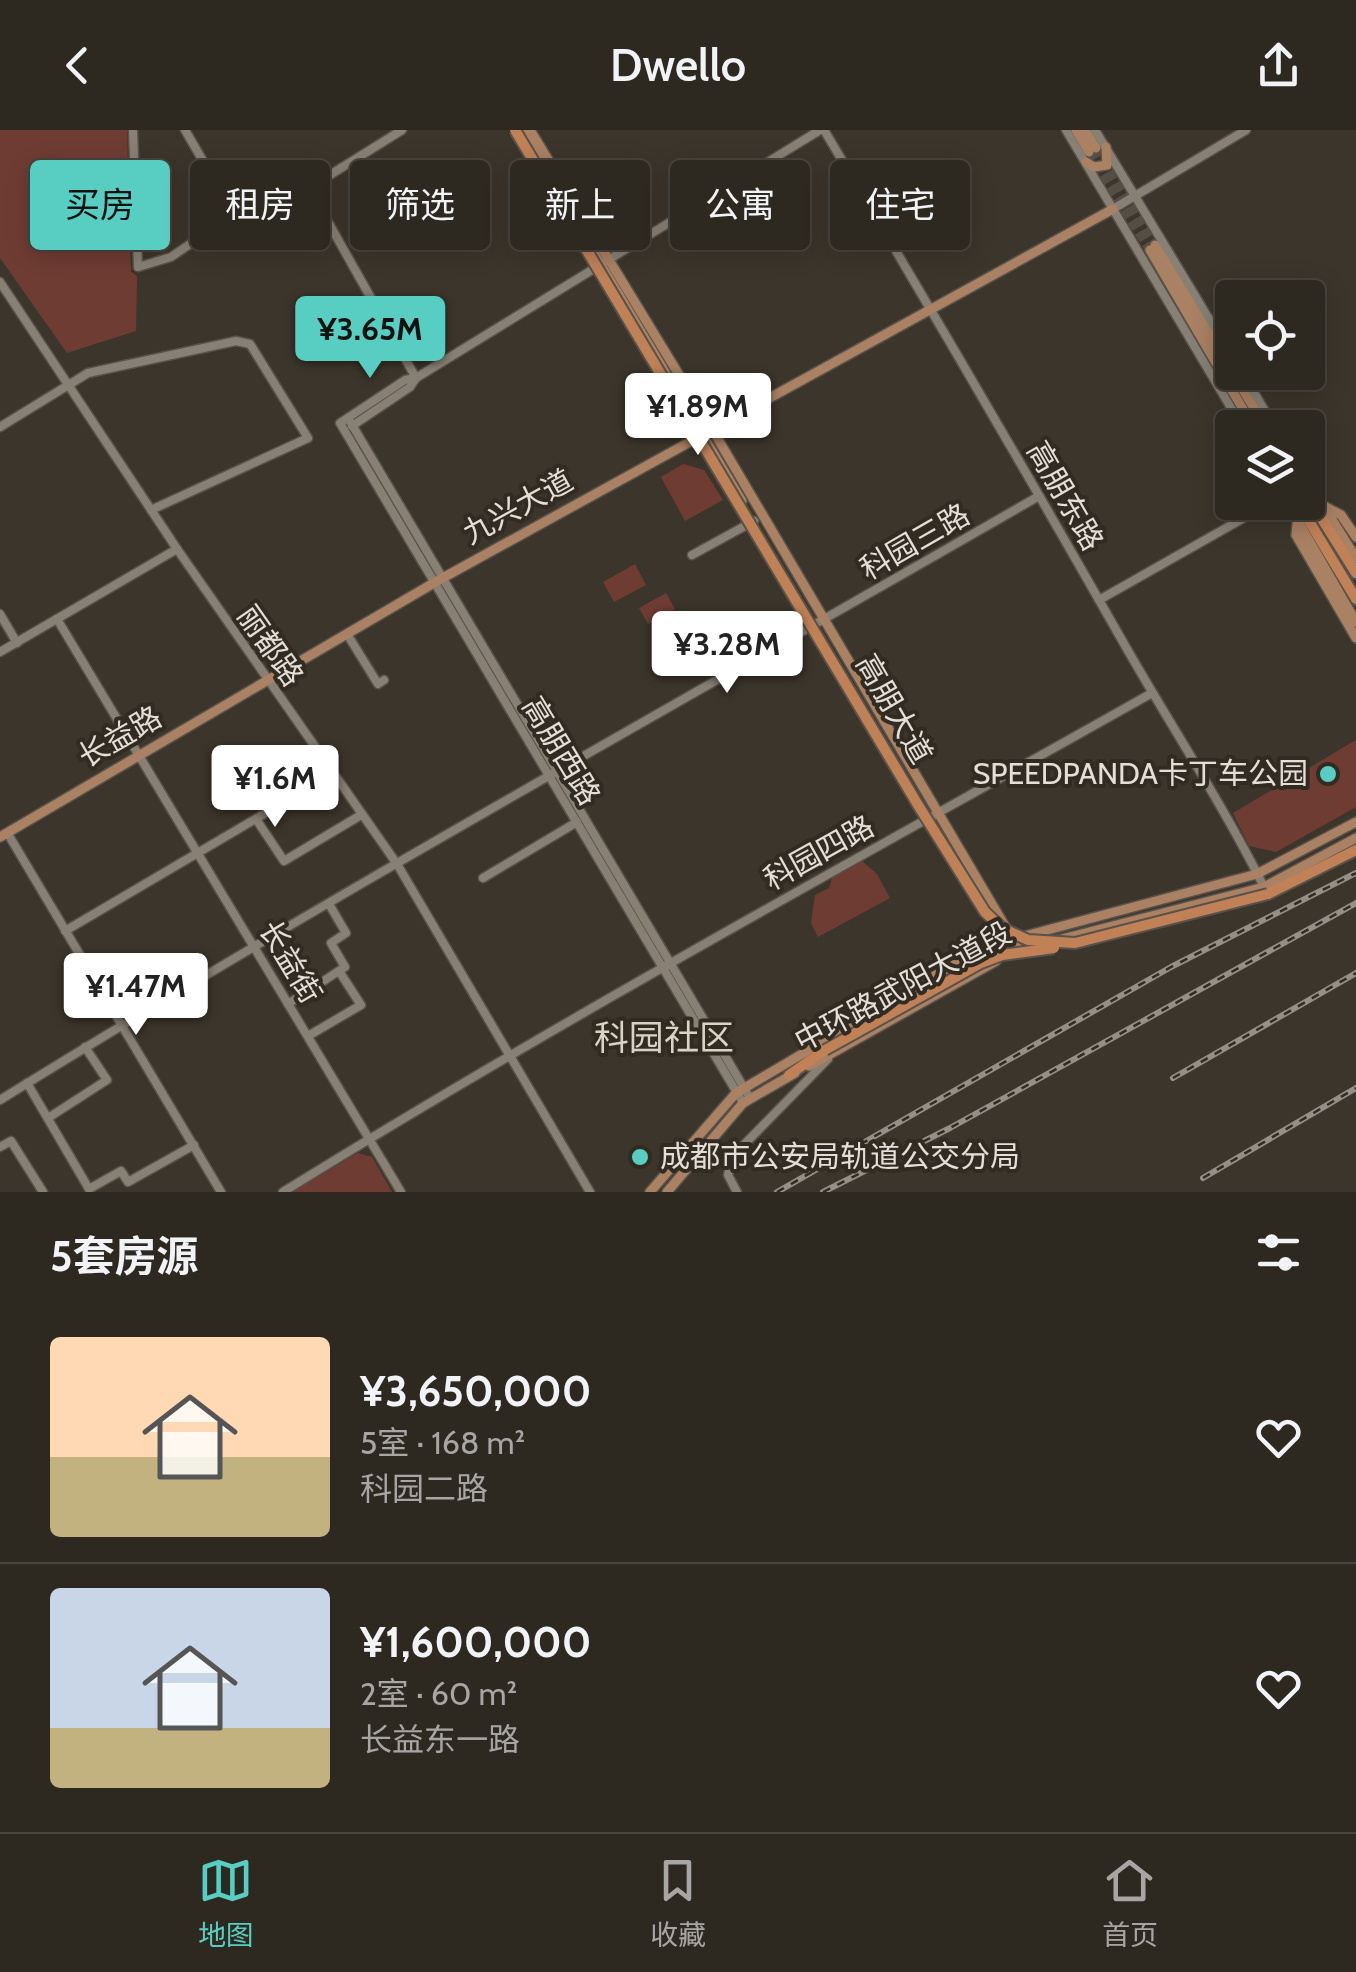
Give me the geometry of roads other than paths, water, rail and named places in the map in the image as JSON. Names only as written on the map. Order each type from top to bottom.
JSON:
[{"type":"highway","points":[[518,130],[984,912],[1002,928],[1028,940],[1075,943]]},
{"type":"highway","points":[[686,415],[699,445],[771,565],[820,623]]},
{"type":"highway","points":[[1314,520],[1331,570],[1356,599]]},
{"type":"highway","points":[[1322,520],[1353,558],[1356,573]]},
{"type":"highway","points":[[790,1075],[981,963],[1268,894],[1356,850]]},
{"type":"main road","name":"高朋大道","points":[[518,130],[606,264]]},
{"type":"main road","name":"高朋大道","points":[[530,130],[1014,952]]},
{"type":"main road","points":[[1076,130],[1094,152]]},
{"type":"main road","points":[[1085,130],[1094,152]]},
{"type":"main road","name":"九兴大道","points":[[267,682],[438,580],[1113,209]]},
{"type":"main road","points":[[1244,410],[1152,248],[1255,410]]},
{"type":"main road","name":"高朋大道","points":[[707,431],[754,522],[820,623]]},
{"type":"main road","points":[[1325,508],[1342,515],[1356,537]]},
{"type":"main road","points":[[1298,521],[1331,570],[1356,622]]},
{"type":"main road","points":[[1298,521],[1296,535],[1356,638]]},
{"type":"main road","name":"长益路","points":[[4,836],[267,682]]},
{"type":"main road","points":[[743,1096],[985,946],[1257,874],[1356,822]]},
{"type":"main road","name":"中环路武阳大道段","points":[[829,1052],[1014,952],[1264,887],[1356,838]]},
{"type":"main road","name":"中环路武阳大道段","points":[[650,1192],[743,1096],[790,1075]]},
{"type":"main road","name":"中环路武阳大道段","points":[[667,1192],[743,1096]]},
{"type":"street","points":[[134,130],[138,267],[171,257],[190,244]]},
{"type":"street","points":[[184,130],[202,160]]},
{"type":"street","points":[[330,179],[402,130]]},
{"type":"street","points":[[330,226],[416,378],[822,130]]},
{"type":"street","name":"高朋东路","points":[[822,130],[933,311],[1152,693],[1229,819],[1264,887]]},
{"type":"street","points":[[1066,130],[1094,152],[1134,196],[1215,330]]},
{"type":"street","points":[[1095,130],[1094,152],[1113,209],[1232,410]]},
{"type":"street","points":[[1113,209],[1246,130]]},
{"type":"street","name":"丽都路","points":[[0,282],[176,549],[397,864],[590,1192]]},
{"type":"street","points":[[0,427],[88,372],[236,341],[250,344],[308,438],[150,510]]},
{"type":"street","name":"高朋西路","points":[[416,378],[410,387],[346,425],[664,964]]},
{"type":"street","name":"科园三路","points":[[0,1100],[120,1025],[552,772],[1039,496]]},
{"type":"street","points":[[1099,600],[1240,520]]},
{"type":"street","points":[[692,555],[754,522]]},
{"type":"street","points":[[0,652],[176,549]]},
{"type":"street","points":[[0,614],[17,643]]},
{"type":"street","name":"长益街","points":[[57,619],[402,1192]]},
{"type":"street","points":[[347,634],[370,664],[378,684],[384,680]]},
{"type":"street","name":"科园四路","points":[[283,1192],[664,964],[1152,693]]},
{"type":"street","name":"高朋西路","points":[[552,772],[743,1096]]},
{"type":"street","points":[[65,932],[332,774]]},
{"type":"street","points":[[256,819],[284,861],[362,815]]},
{"type":"street","points":[[484,878],[578,822]]},
{"type":"street","points":[[4,836],[221,1192]]},
{"type":"street","points":[[288,1004],[345,967],[331,943],[346,933],[329,904]]},
{"type":"street","points":[[308,1036],[361,1006],[339,971]]},
{"type":"street","points":[[48,1118],[106,1080],[84,1047]]},
{"type":"street","points":[[736,1192],[728,1175],[732,1157],[829,1052]]},
{"type":"street","points":[[27,1083],[89,1189],[122,1170],[128,1182],[194,1145]]},
{"type":"street","points":[[0,1147],[11,1141],[43,1192]]},
{"type":"tunnel","points":[[1096,148],[1155,245]]},
{"type":"tunnel","points":[[1089,152],[1150,250]]},
{"type":"railway","points":[[777,1192],[1171,967],[1356,873]]},
{"type":"railway","points":[[823,1192],[950,1128],[1356,903]]},
{"type":"railway","points":[[1173,1078],[1356,973]]},
{"type":"railway","points":[[1203,1178],[1356,1088]]},
{"type":"place","name":"SPEEDPANDA卡丁车公园","points":[[1328,774]]},
{"type":"place","name":"成都市公安局轨道公交分局","points":[[640,1157]]},
{"type":"district","name":"科园社区","points":[[664,1038]]}]
